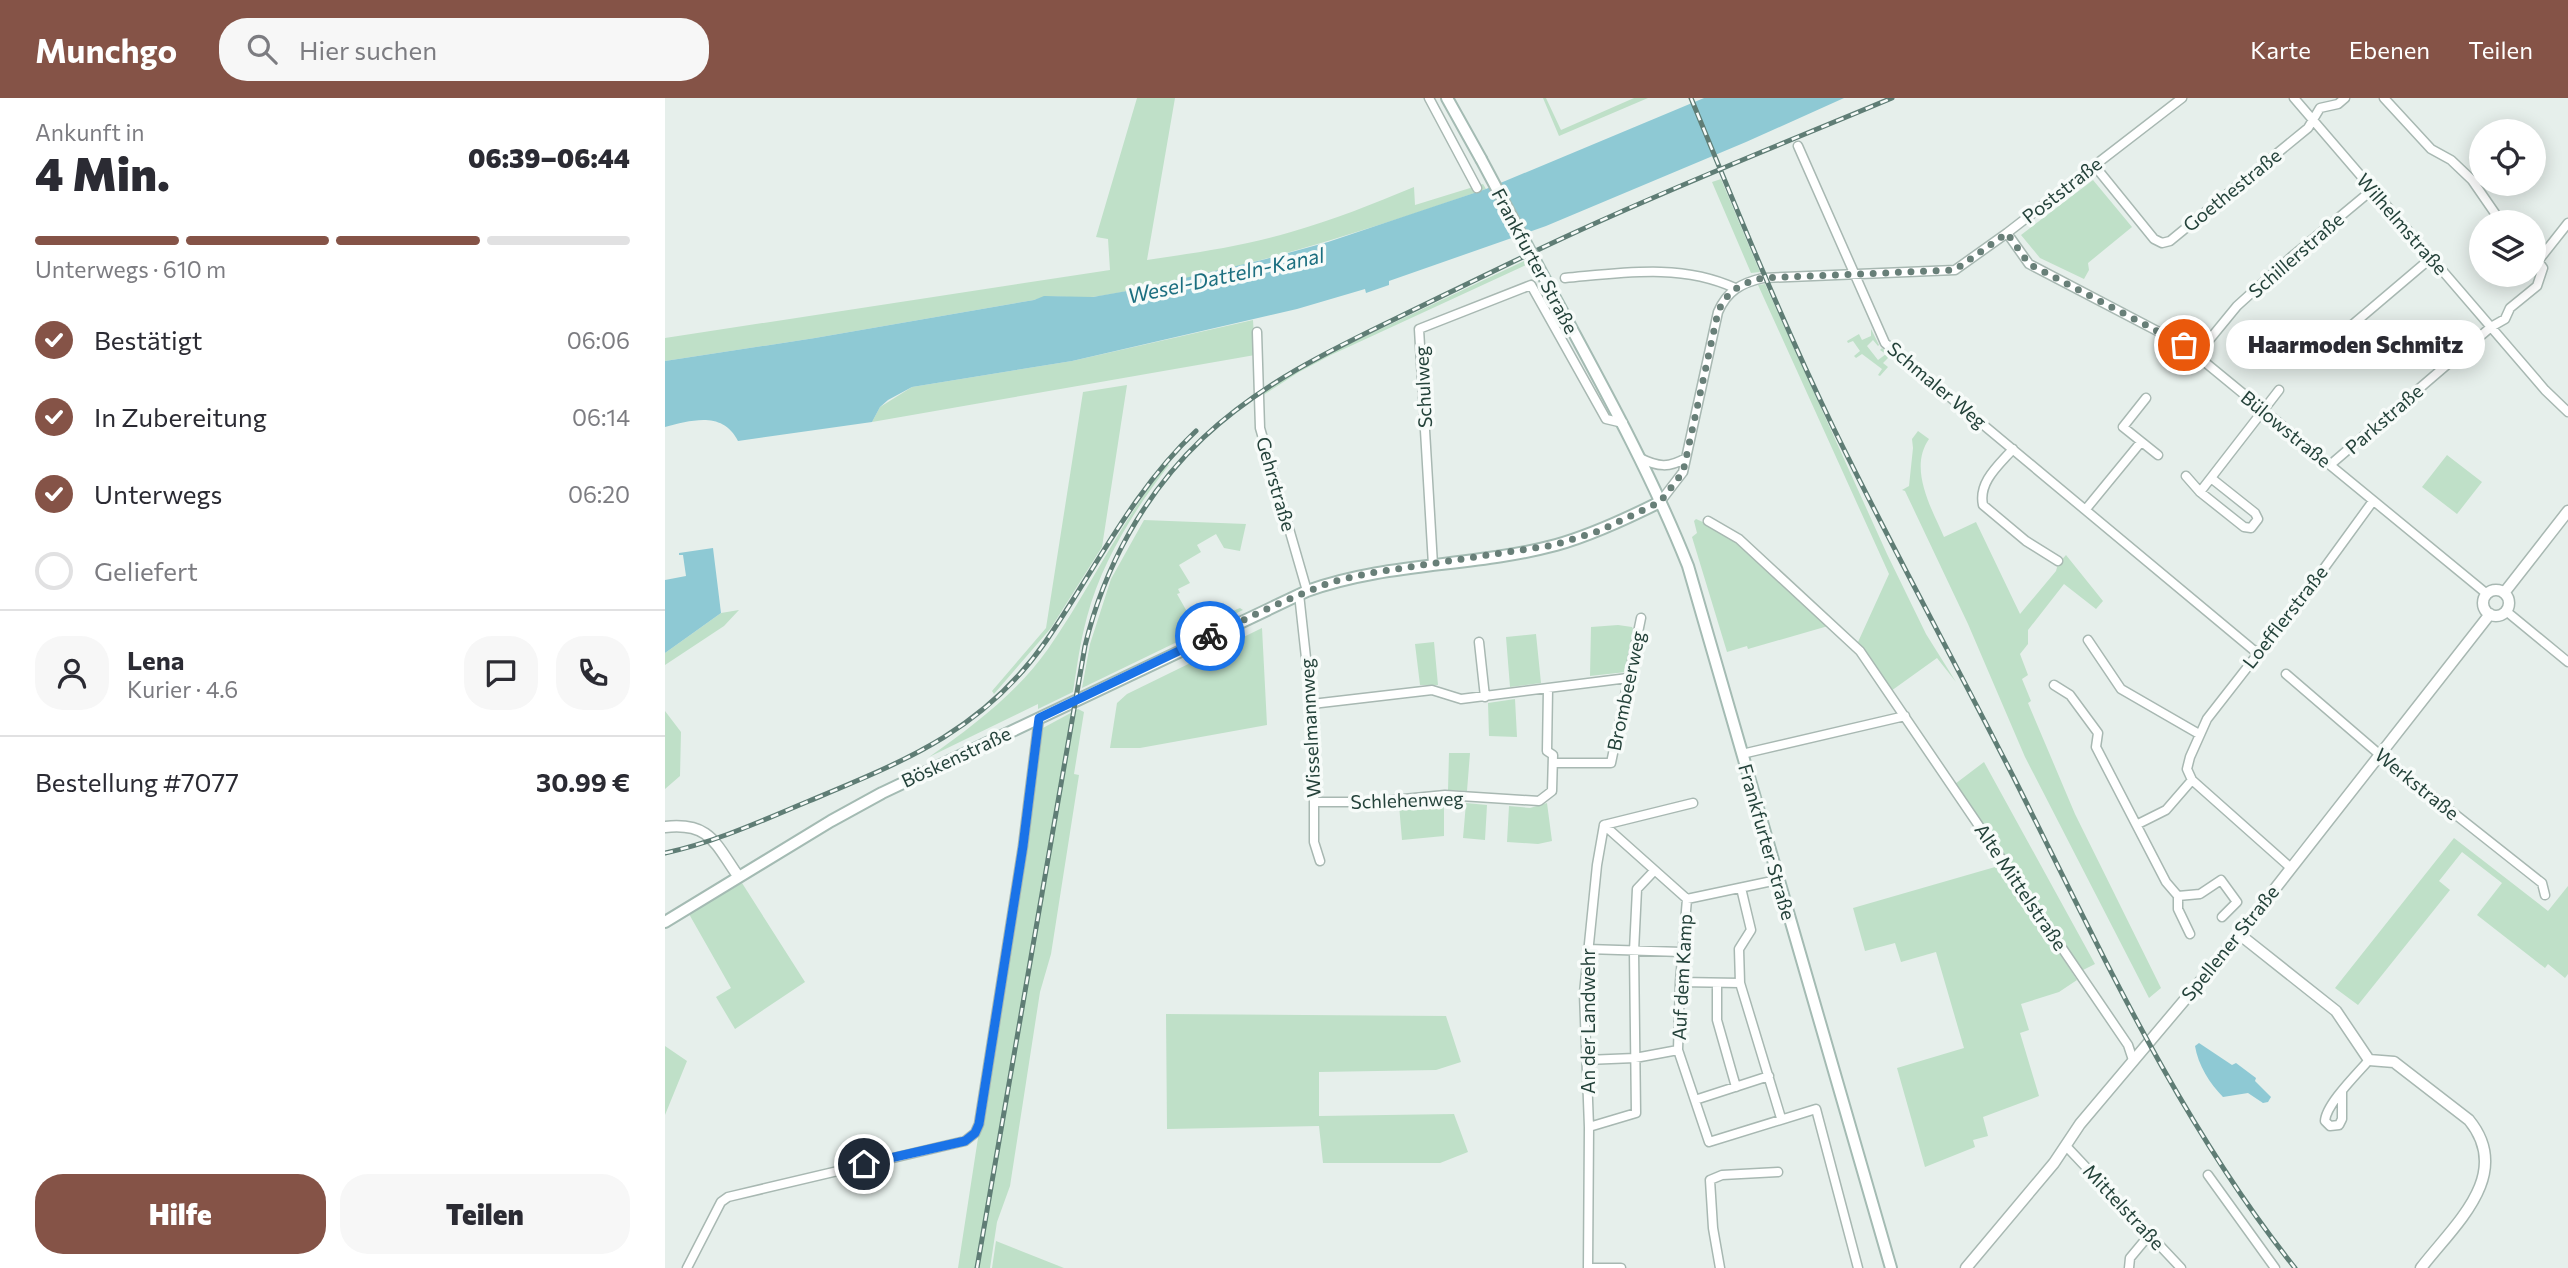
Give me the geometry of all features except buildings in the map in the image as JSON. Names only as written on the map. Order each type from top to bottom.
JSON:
[{"type":"main road","name":"Frankfurter Straße","points":[[1447,98],[1623,423],[1669,518],[1698,596],[1777,880],[1891,1268]]},
{"type":"main road","name":"Böskenstraße","points":[[665,922],[738,876],[882,793],[1303,593],[1370,573],[1554,545],[1599,531],[1660,502]]},
{"type":"street","name":"Frankfurter Straße","points":[[1429,98],[1477,188]]},
{"type":"street","name":"Poststraße","points":[[1735,288],[1763,278],[1955,270],[2182,98]]},
{"type":"street","name":"Wilhelmstraße","points":[[2294,98],[2545,390],[2568,412]]},
{"type":"street","name":"Goethestraße","points":[[2094,165],[2154,239],[2162,243],[2170,241],[2308,128],[2320,108],[2338,104],[2345,98]]},
{"type":"street","points":[[2384,98],[2431,149],[2451,160],[2472,180],[2493,210]]},
{"type":"street","points":[[1798,146],[1854,275]]},
{"type":"street","name":"Schillerstraße","points":[[2196,356],[2237,306],[2372,190]]},
{"type":"street","name":"Parkstraße","points":[[2546,247],[2568,223]]},
{"type":"street","name":"Bülowstraße","points":[[2007,233],[2029,264],[2184,345],[2487,594]]},
{"type":"street","points":[[2312,359],[2431,258]]},
{"type":"street","points":[[1565,278],[1661,270],[1724,283],[1735,288],[1723,301],[1718,312],[1683,472],[1660,502]]},
{"type":"street","name":"Schmaler Weg","points":[[1854,275],[1885,343],[2257,653]]},
{"type":"street","name":"Frankfurter Straße","points":[[1531,285],[1606,419],[1623,423]]},
{"type":"street","name":"Schulweg","points":[[1433,565],[1419,329],[1531,285]]},
{"type":"street","name":"Parkstraße","points":[[2330,465],[2491,327],[2505,319],[2509,308],[2536,287]]},
{"type":"street","name":"Gehrstraße","points":[[1257,332],[1260,428],[1303,593]]},
{"type":"street","points":[[2200,492],[2279,390]]},
{"type":"street","points":[[2146,398],[2123,427],[2158,455]]},
{"type":"street","points":[[2086,509],[2141,442]]},
{"type":"street","points":[[2013,449],[1984,484],[1981,497],[1983,505],[2026,541],[2058,561]]},
{"type":"street","points":[[1639,458],[1662,466],[1671,466],[1686,458]]},
{"type":"street","points":[[2186,476],[2200,492],[2244,527],[2251,528],[2258,519],[2255,513],[2211,478]]},
{"type":"street","name":"Loefflerstraße","points":[[2192,780],[2187,769],[2207,719],[2317,578],[2372,501]]},
{"type":"street","points":[[2504,593],[2568,511]]},
{"type":"street","name":"Alte Mittelstraße","points":[[1708,521],[1739,539],[1851,640],[2127,1045],[2133,1060]]},
{"type":"street","points":[[2493,590],[2504,593],[2509,604],[2506,611],[2498,615],[2490,614],[2484,605],[2487,594],[2493,590]]},
{"type":"street","name":"Wisselmannweg","points":[[1303,593],[1312,704],[1314,842],[1320,861]]},
{"type":"street","points":[[2506,611],[2568,661]]},
{"type":"street","name":"Spellener Straße","points":[[1966,1268],[2048,1170],[2080,1124],[2239,934],[2490,614]]},
{"type":"street","name":"Brombeerweg","points":[[1553,764],[1611,764],[1641,618]]},
{"type":"street","points":[[2088,640],[2121,689],[2199,734]]},
{"type":"street","points":[[1479,642],[1485,697]]},
{"type":"street","name":"Werkstraße","points":[[2286,674],[2379,754],[2542,883],[2545,895]]},
{"type":"street","points":[[1312,704],[1432,690],[1461,699],[1628,678]]},
{"type":"street","points":[[2053,685],[2070,695],[2098,733],[2096,747],[2166,882],[2178,896],[2178,909],[2190,934]]},
{"type":"street","name":"Schlehenweg","points":[[1315,803],[1372,803],[1445,795],[1539,801],[1552,791],[1553,755],[1547,751],[1548,689]]},
{"type":"street","points":[[1742,754],[1905,716]]},
{"type":"street","points":[[687,1268],[722,1202],[728,1197],[965,1141],[975,1133],[979,1124],[1023,846],[1039,718]]},
{"type":"street","points":[[2138,824],[2166,810],[2192,780],[2291,868]]},
{"type":"street","points":[[1604,825],[1693,803]]},
{"type":"street","points":[[1604,825],[1687,899]]},
{"type":"street","name":"An der Landwehr","points":[[1588,1268],[1589,1127],[1584,993],[1587,948],[1604,825]]},
{"type":"street","points":[[665,827],[693,827],[707,833],[738,876]]},
{"type":"street","points":[[1589,1127],[1636,1113],[1634,951],[1637,889],[1654,871]]},
{"type":"street","name":"Auf dem Kamp","points":[[1777,880],[1687,899],[1678,1050],[1709,1142],[1781,1118]]},
{"type":"street","points":[[2178,896],[2200,894],[2221,880],[2237,902],[2223,917]]},
{"type":"street","points":[[1741,888],[1751,930],[1739,949],[1740,984],[1781,1118],[1816,1109],[1858,1268]]},
{"type":"street","points":[[2239,934],[2336,1011],[2369,1060]]},
{"type":"street","points":[[1587,948],[1682,952]]},
{"type":"street","points":[[1680,982],[1740,984]]},
{"type":"street","points":[[1717,983],[1717,1020],[1736,1087]]},
{"type":"street","points":[[1586,1060],[1635,1058],[1678,1050]]},
{"type":"street","points":[[2342,1092],[2369,1060]]},
{"type":"street","points":[[2369,1060],[2394,1062],[2469,1120],[2479,1132],[2485,1149],[2485,1174],[2476,1198],[2421,1268]]},
{"type":"street","points":[[1695,1100],[1769,1076]]},
{"type":"street","name":"Mittelstraße","points":[[2066,1146],[2181,1268]]},
{"type":"street","points":[[1720,1268],[1713,1228],[1710,1180],[1722,1175],[1778,1172]]},
{"type":"street","points":[[2208,1175],[2275,1268]]},
{"type":"street","points":[[2129,1268],[2130,1258],[2150,1234]]},
{"type":"street","points":[[1588,1268],[1621,1268]]},
{"type":"green space","points":[[1137,98],[1175,98],[1147,260],[1219,249],[1273,237],[1338,217],[1414,187],[1415,205],[1483,184],[1486,189],[1290,252],[1131,290],[1092,297],[1048,297],[665,361],[665,338],[1110,270],[1108,239],[1096,237]]},
{"type":"green space","points":[[1543,98],[1546,98],[1561,130],[1634,98],[1648,98],[1559,136]]},
{"type":"green space","points":[[1721,179],[1760,272],[1751,273],[1712,182]]},
{"type":"green space","points":[[2093,180],[2132,227],[2088,263],[2089,270],[2084,279],[2040,258],[2021,235]]},
{"type":"green space","points":[[1524,261],[1526,265],[1331,355],[1262,396],[1268,388],[1334,351]]},
{"type":"green space","points":[[1765,284],[1887,554],[1926,634],[1956,682],[1937,658],[1891,691],[1858,642],[1889,574],[1758,285]]},
{"type":"green space","points":[[1253,320],[1255,355],[872,422],[880,407],[912,387],[1072,361]]},
{"type":"green space","points":[[1871,329],[1879,345],[1873,340],[1867,346],[1878,360],[1886,354],[1880,350],[1882,348],[1894,359],[1889,357],[1883,363],[1888,367],[1880,376],[1878,375],[1882,369],[1862,354],[1856,358],[1854,356],[1860,351],[1853,341],[1847,341],[1859,334],[1862,340],[1871,336]]},
{"type":"green space","points":[[1127,385],[1102,547],[1051,628],[994,694],[992,691],[1046,628],[1083,392]]},
{"type":"green space","points":[[1918,431],[1929,439],[1923,451],[1921,476],[1928,502],[1944,537],[1976,522],[2020,614],[2066,555],[2103,601],[2096,609],[2064,584],[2028,630],[2028,644],[2020,654],[2028,675],[2022,679],[2031,701],[2028,703],[2075,814],[2161,988],[2149,998],[2025,757],[1968,624],[1905,491],[1902,490],[1909,486],[1912,439]]},
{"type":"green space","points":[[2447,455],[2482,482],[2457,514],[2422,487]]},
{"type":"green space","points":[[1167,464],[1169,465],[1120,538],[1101,577],[1085,626],[1073,692],[1038,709],[1038,704],[929,757],[993,708],[1036,665],[1063,626],[1134,509]]},
{"type":"green space","points":[[1696,519],[1728,533],[1828,626],[1748,649],[1747,646],[1727,652],[1692,537],[1697,533],[1694,521]]},
{"type":"green space","points":[[1144,520],[1246,524],[1240,551],[1224,548],[1216,534],[1197,545],[1201,552],[1179,565],[1190,583],[1178,589],[1180,593],[1177,594],[1194,624],[1198,626],[1240,608],[1243,610],[1082,688],[1090,644],[1111,579]]},
{"type":"green space","points":[[739,610],[724,626],[665,665],[665,653],[721,613]]},
{"type":"green space","points":[[1591,627],[1632,627],[1635,632],[1626,672],[1590,676]]},
{"type":"green space","points":[[1262,628],[1267,725],[1140,748],[1110,748],[1117,703],[1127,694]]},
{"type":"green space","points":[[1536,634],[1541,683],[1510,687],[1506,637]]},
{"type":"green space","points":[[1434,642],[1438,685],[1420,685],[1415,644]]},
{"type":"green space","points":[[1515,699],[1517,737],[1489,736],[1488,703]]},
{"type":"green space","points":[[1078,709],[1084,712],[1074,774],[1079,775],[1051,954],[1040,992],[1010,1186],[997,1222],[990,1268],[958,1268],[1041,729]]},
{"type":"green space","points":[[665,711],[681,732],[680,776],[665,789]]},
{"type":"green space","points":[[1449,753],[1470,753],[1467,791],[1448,790]]},
{"type":"green space","points":[[1984,762],[2095,964],[2081,971],[1955,784]]},
{"type":"green space","points":[[1444,802],[1444,836],[1402,840],[1399,805]]},
{"type":"green space","points":[[1466,803],[1487,805],[1485,840],[1463,838]]},
{"type":"green space","points":[[1547,803],[1552,841],[1538,844],[1507,842],[1509,806],[1530,808]]},
{"type":"green space","points":[[2454,838],[2548,911],[2568,886],[2568,974],[2565,978],[2548,964],[2545,968],[2477,915],[2502,883],[2462,852],[2439,881],[2450,890],[2358,1005],[2335,988]]},
{"type":"green space","points":[[2002,865],[2077,980],[2059,992],[2021,1004],[2029,1030],[2020,1033],[2039,1096],[1983,1117],[1988,1136],[1973,1140],[1975,1147],[1925,1167],[1897,1068],[1964,1048],[1936,952],[1901,962],[1895,943],[1865,951],[1853,908]]},
{"type":"green space","points":[[742,883],[805,982],[735,1029],[716,997],[731,988],[689,914]]},
{"type":"green space","points":[[1166,1014],[1446,1016],[1461,1062],[1436,1070],[1319,1072],[1319,1116],[1454,1114],[1468,1152],[1440,1163],[1323,1163],[1319,1126],[1167,1129]]},
{"type":"green space","points":[[665,1046],[687,1061],[665,1115]]},
{"type":"green space","points":[[996,1241],[1064,1268],[992,1268]]},
{"type":"water","name":"Wesel-Datteln-Kanal","points":[[1704,98],[1844,98],[1546,226],[1389,281],[1389,285],[1366,293],[1365,289],[1297,309],[1072,361],[912,387],[880,407],[872,422],[738,441],[724,425],[706,420],[665,427],[665,361],[815,338],[1034,300],[1044,296],[1093,297],[1266,259],[1328,242],[1486,189]]},
{"type":"water","points":[[713,548],[721,613],[665,653],[665,580],[686,576],[683,555],[679,553]]},
{"type":"water","points":[[2199,1043],[2232,1065],[2236,1063],[2256,1078],[2255,1081],[2271,1097],[2268,1102],[2263,1103],[2248,1093],[2223,1097],[2202,1067],[2195,1046]]},
{"type":"railway","points":[[1691,98],[1777,304],[1833,427],[2110,969],[2177,1093],[2214,1153],[2295,1268]]},
{"type":"railway","points":[[977,1268],[1085,646],[1103,588],[1115,560],[1129,533],[1162,483],[1203,438],[1229,415],[1285,376],[1315,359],[1615,214],[1892,98]]},
{"type":"railway","points":[[665,853],[738,830],[878,772],[940,739],[969,720],[1022,672],[1046,641],[1134,505],[1173,454],[1196,431]]},
{"type":"way so far","points":[[1210,636],[1331,582],[1370,573],[1522,552],[1554,545],[1599,531],[1660,502],[1683,472],[1718,312],[1723,301],[1735,288],[1746,282],[1763,278],[1955,270],[2007,233],[2029,264],[2184,345]]},
{"type":"place","name":"Haarmoden Schmitz","points":[[2184,345]]},
{"type":"route","points":[[864,1164],[965,1141],[975,1133],[979,1124],[1023,846],[1039,718],[1210,636]]}]
